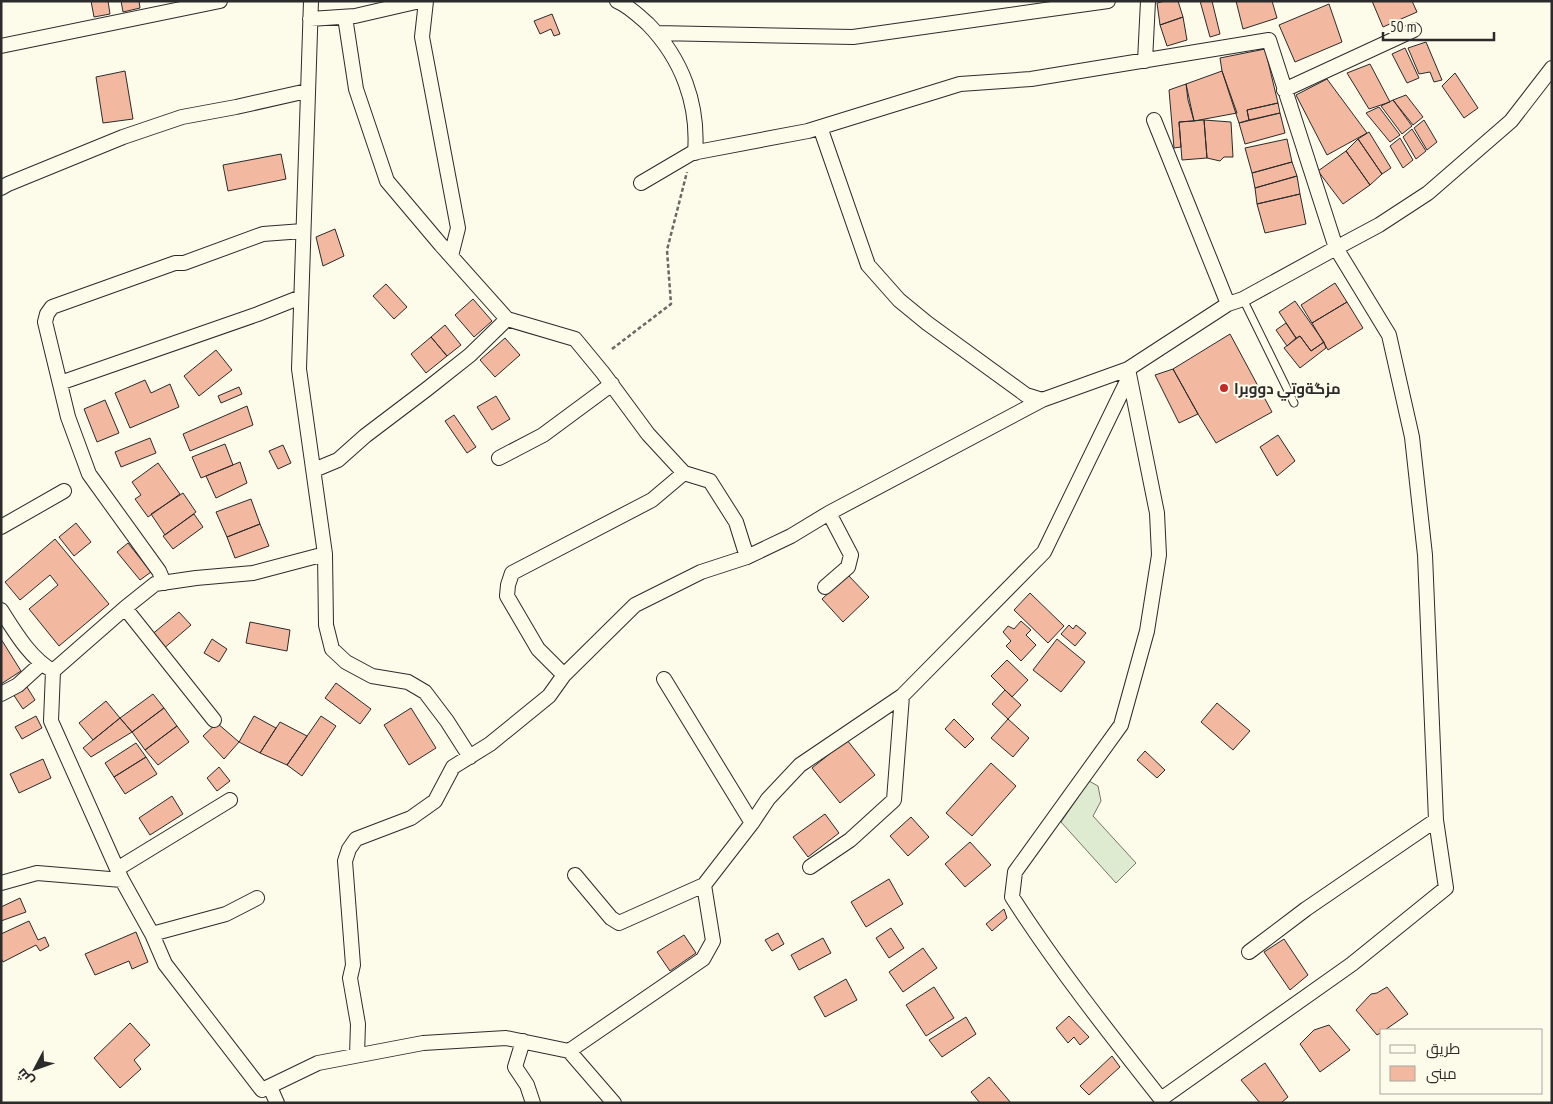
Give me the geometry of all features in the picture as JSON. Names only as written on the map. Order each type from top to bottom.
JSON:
[{"type":"street","points":[[1,46],[220,1]]},
{"type":"street","points":[[311,1],[299,369],[325,554],[326,625],[332,649],[346,662],[372,676],[408,682],[424,692],[470,756]]},
{"type":"street","points":[[310,19],[355,16],[420,1]]},
{"type":"street","points":[[426,1],[422,37],[458,228],[451,256]]},
{"type":"street","points":[[617,1],[641,18],[657,33],[673,56],[688,86],[695,116],[696,133],[693,153]]},
{"type":"street","points":[[657,33],[853,37],[1108,1]]},
{"type":"street","points":[[1145,61],[1148,1]]},
{"type":"street","points":[[345,17],[356,89],[387,181],[507,319],[574,339],[612,384],[648,434],[684,473],[710,481],[736,522],[747,557]]},
{"type":"street","points":[[1284,90],[1414,30]]},
{"type":"street","points":[[641,183],[693,153],[808,131],[960,84],[1031,79],[1269,40],[1336,248],[1388,335],[1412,437],[1425,555],[1436,820],[1446,888],[1352,964],[1162,1101],[1100,1022],[1036,935],[1012,897],[1015,872],[1121,725],[1147,631],[1159,554],[1157,513],[1128,373]]},
{"type":"street","points":[[357,1055],[358,1024],[350,978],[353,965],[345,861],[349,849],[356,839],[411,818],[435,801],[453,767],[490,744],[549,696],[564,675],[635,605],[701,572],[747,557],[791,536],[1042,400],[1128,373],[1228,304],[1243,299],[1379,226],[1428,193],[1511,121],[1552,68]]},
{"type":"street","points":[[1,188],[123,137],[182,117],[307,91]]},
{"type":"street","points":[[1154,120],[1228,304]]},
{"type":"street","points":[[820,127],[868,265],[900,300],[927,323],[1026,395],[1042,400]]},
{"type":"street","points":[[164,583],[159,571],[89,474],[68,417],[45,322],[47,314],[52,307],[175,262],[184,263],[263,234],[303,230]]},
{"type":"street","points":[[60,383],[258,314],[301,297]]},
{"type":"street","points":[[314,470],[338,460],[365,436],[428,389],[470,354],[507,319]]},
{"type":"street","points":[[576,875],[611,918],[619,923],[704,885],[752,823],[768,798],[800,765],[902,696],[1044,552],[1128,373]]},
{"type":"street","points":[[499,458],[543,435],[612,384]]},
{"type":"street","points":[[564,675],[538,649],[507,596],[512,573],[652,500],[684,473]]},
{"type":"street","points":[[1,527],[64,491]]},
{"type":"street","points":[[825,587],[848,567],[852,554],[829,514]]},
{"type":"street","points":[[1,694],[47,667],[155,584],[196,578],[253,574],[325,554]]},
{"type":"street","points":[[125,608],[214,720]]},
{"type":"street","points":[[1,610],[31,652],[47,667],[51,721],[120,874],[152,934],[165,964],[262,1090],[318,1062],[423,1042],[506,1038],[569,1051],[614,1103]]},
{"type":"street","points":[[664,679],[752,823]]},
{"type":"street","points":[[810,867],[850,840],[894,800],[902,696]]},
{"type":"street","points":[[1,883],[36,874],[120,874],[230,800]]},
{"type":"street","points":[[1249,952],[1306,909],[1436,820]]},
{"type":"street","points":[[569,1051],[703,959],[713,941],[704,885]]},
{"type":"street","points":[[152,934],[226,914],[258,898]]},
{"type":"street","points":[[523,1041],[515,1067],[527,1085],[533,1103]]},
{"type":"street","points":[[270,1087],[277,1103]]},
{"type":"lane","points":[[1243,299],[1294,404]]},
{"type":"path","points":[[612,349],[671,304],[667,250],[693,153]]},
{"type":"green space","points":[[1089,781],[1098,786],[1101,801],[1093,816],[1136,863],[1116,883],[1061,822]]},
{"type":"building","points":[[91,1],[108,1],[110,14],[94,17]]},
{"type":"building","points":[[121,1],[139,1],[140,8],[123,12]]},
{"type":"building","points":[[1178,1],[1183,17],[1160,25],[1157,3]]},
{"type":"building","points":[[1200,1],[1212,1],[1220,34],[1210,37]]},
{"type":"building","points":[[1236,1],[1272,1],[1277,18],[1243,29]]},
{"type":"building","points":[[1372,1],[1412,1],[1417,12],[1383,27]]},
{"type":"building","points":[[1329,4],[1342,42],[1295,62],[1279,25]]},
{"type":"building","points":[[552,14],[560,34],[554,36],[551,29],[540,34],[534,21]]},
{"type":"building","points":[[1183,17],[1187,40],[1167,46],[1160,25]]},
{"type":"building","points":[[1426,42],[1442,80],[1434,82],[1430,72],[1419,74],[1408,48]]},
{"type":"building","points":[[1405,48],[1419,78],[1407,83],[1392,54]]},
{"type":"building","points":[[1265,49],[1278,103],[1247,110],[1249,120],[1239,123],[1222,71],[1220,58]]},
{"type":"building","points":[[1370,64],[1390,102],[1369,109],[1347,73]]},
{"type":"building","points":[[125,71],[133,119],[103,123],[96,77]]},
{"type":"building","points":[[1222,71],[1237,113],[1194,121],[1186,84]]},
{"type":"building","points":[[1455,73],[1478,108],[1464,118],[1442,86]]},
{"type":"building","points":[[1327,79],[1367,133],[1327,155],[1296,95]]},
{"type":"building","points":[[1186,84],[1194,121],[1179,122],[1181,147],[1174,148],[1169,90]]},
{"type":"building","points":[[1406,95],[1423,117],[1413,125],[1393,100]]},
{"type":"building","points":[[1393,100],[1412,126],[1402,134],[1381,106]]},
{"type":"building","points":[[1278,103],[1280,113],[1249,120],[1247,110]]},
{"type":"building","points":[[1379,107],[1400,135],[1390,142],[1366,113]]},
{"type":"building","points":[[1280,113],[1285,133],[1245,144],[1239,123]]},
{"type":"building","points":[[1204,120],[1231,122],[1233,157],[1224,157],[1220,161],[1207,158]]},
{"type":"building","points":[[1204,120],[1207,158],[1182,160],[1179,122]]},
{"type":"building","points":[[1424,120],[1437,142],[1427,150],[1414,128]]},
{"type":"building","points":[[1412,129],[1426,151],[1416,159],[1403,137]]},
{"type":"building","points":[[1369,132],[1391,168],[1382,174],[1358,139]]},
{"type":"building","points":[[1400,138],[1413,160],[1403,168],[1390,146]]},
{"type":"building","points":[[1287,139],[1292,162],[1252,173],[1245,148]]},
{"type":"building","points":[[1358,139],[1382,174],[1370,185],[1346,151]]},
{"type":"building","points":[[1346,151],[1370,185],[1343,204],[1318,171]]},
{"type":"building","points":[[281,154],[286,179],[228,191],[223,165]]},
{"type":"building","points":[[1292,162],[1297,176],[1255,188],[1252,173]]},
{"type":"building","points":[[1297,176],[1300,194],[1257,204],[1255,188]]},
{"type":"building","points":[[1300,194],[1306,224],[1265,233],[1257,204]]},
{"type":"building","points":[[335,229],[344,256],[323,266],[316,237]]},
{"type":"building","points":[[1335,283],[1347,302],[1312,323],[1301,305]]},
{"type":"building","points":[[386,284],[407,307],[394,319],[373,296]]},
{"type":"building","points":[[473,299],[492,321],[474,337],[455,315]]},
{"type":"building","points":[[1295,301],[1324,342],[1311,351],[1300,336],[1296,338],[1279,312]]},
{"type":"building","points":[[1347,302],[1363,328],[1328,350],[1312,323]]},
{"type":"building","points":[[1286,323],[1296,338],[1287,346],[1276,330]]},
{"type":"building","points":[[445,325],[461,345],[447,356],[431,337]]},
{"type":"building","points":[[1230,334],[1272,412],[1216,443],[1173,369]]},
{"type":"building","points":[[1300,336],[1311,351],[1324,342],[1326,348],[1300,368],[1284,348]]},
{"type":"building","points":[[431,337],[447,356],[426,373],[411,354]]},
{"type":"building","points":[[505,338],[520,355],[495,377],[480,360]]},
{"type":"building","points":[[216,350],[232,370],[199,396],[184,376]]},
{"type":"building","points":[[1173,369],[1198,414],[1179,423],[1155,375]]},
{"type":"building","points":[[145,380],[151,393],[170,384],[179,407],[130,428],[115,393]]},
{"type":"building","points":[[239,387],[242,394],[221,403],[218,396]]},
{"type":"building","points":[[496,396],[510,419],[492,430],[477,407]]},
{"type":"building","points":[[105,400],[119,433],[97,442],[84,409]]},
{"type":"building","points":[[247,406],[253,425],[190,451],[183,434]]},
{"type":"building","points":[[454,415],[476,447],[467,453],[445,421]]},
{"type":"building","points":[[1278,435],[1295,461],[1277,476],[1260,447]]},
{"type":"building","points":[[150,438],[156,453],[121,467],[115,452]]},
{"type":"building","points":[[225,444],[233,465],[201,478],[192,457]]},
{"type":"building","points":[[283,445],[291,463],[278,469],[269,451]]},
{"type":"building","points":[[240,462],[247,483],[216,498],[206,476]]},
{"type":"building","points":[[158,463],[180,494],[148,517],[135,499],[141,495],[132,482]]},
{"type":"building","points":[[183,493],[196,512],[165,535],[151,514]]},
{"type":"building","points":[[251,499],[260,524],[227,537],[216,512]]},
{"type":"building","points":[[194,514],[203,527],[173,549],[163,536]]},
{"type":"building","points":[[76,523],[91,542],[74,556],[59,537]]},
{"type":"building","points":[[260,524],[269,546],[235,558],[227,537]]},
{"type":"building","points":[[55,539],[109,604],[59,646],[29,609],[58,585],[50,575],[20,600],[5,582]]},
{"type":"building","points":[[128,543],[151,572],[140,580],[117,552]]},
{"type":"building","points":[[848,575],[869,597],[843,622],[822,599]]},
{"type":"building","points":[[1030,593],[1064,626],[1048,643],[1014,610]]},
{"type":"building","points":[[179,612],[191,625],[162,650],[150,636]]},
{"type":"building","points":[[1021,621],[1031,630],[1026,635],[1036,645],[1021,661],[1006,646],[1011,641],[1003,632],[1008,626],[1014,629]]},
{"type":"building","points":[[250,622],[290,630],[287,651],[246,643]]},
{"type":"building","points":[[1069,625],[1073,629],[1076,625],[1086,633],[1075,646],[1061,634]]},
{"type":"building","points":[[1,639],[21,671],[1,684]]},
{"type":"building","points":[[212,639],[227,649],[219,662],[204,653]]},
{"type":"building","points":[[1057,639],[1085,662],[1061,692],[1033,670]]},
{"type":"building","points":[[1007,660],[1028,680],[1012,697],[991,676]]},
{"type":"building","points":[[22,679],[35,700],[23,709],[9,688]]},
{"type":"building","points":[[336,683],[371,709],[360,724],[325,698]]},
{"type":"building","points":[[1005,690],[1021,705],[1008,719],[992,704]]},
{"type":"building","points":[[153,694],[164,708],[132,732],[120,718]]},
{"type":"building","points":[[106,701],[120,718],[93,740],[79,723]]},
{"type":"building","points":[[1217,703],[1250,731],[1233,750],[1201,722]]},
{"type":"building","points":[[164,708],[177,726],[145,750],[132,732]]},
{"type":"building","points":[[411,708],[436,748],[409,765],[384,725]]},
{"type":"building","points":[[36,716],[42,728],[22,739],[15,727]]},
{"type":"building","points":[[254,716],[276,728],[260,753],[239,742]]},
{"type":"building","points":[[321,716],[336,726],[302,776],[287,765]]},
{"type":"building","points":[[120,718],[132,732],[91,757],[83,748]]},
{"type":"building","points":[[954,719],[974,739],[965,748],[945,729]]},
{"type":"building","points":[[1008,719],[1029,738],[1013,757],[991,738]]},
{"type":"building","points":[[280,722],[307,736],[287,765],[260,753]]},
{"type":"building","points":[[217,723],[239,742],[224,759],[203,736]]},
{"type":"building","points":[[177,726],[189,742],[158,765],[145,750]]},
{"type":"building","points":[[847,740],[875,775],[840,803],[812,768]]},
{"type":"building","points":[[136,743],[146,757],[114,777],[105,763]]},
{"type":"building","points":[[1145,751],[1165,770],[1157,778],[1137,760]]},
{"type":"building","points":[[146,757],[157,774],[125,794],[114,777]]},
{"type":"building","points":[[43,759],[51,778],[19,793],[10,774]]},
{"type":"building","points":[[991,763],[1016,786],[972,836],[946,813]]},
{"type":"building","points":[[219,767],[230,781],[217,791],[207,778]]},
{"type":"building","points":[[172,796],[183,814],[150,835],[139,818]]},
{"type":"building","points":[[825,814],[839,833],[808,857],[793,837]]},
{"type":"building","points":[[911,817],[929,837],[908,856],[890,836]]},
{"type":"building","points":[[970,842],[991,865],[965,887],[945,864]]},
{"type":"building","points":[[889,879],[903,904],[866,927],[851,902]]},
{"type":"building","points":[[20,898],[26,912],[1,921],[1,907]]},
{"type":"building","points":[[1004,909],[1007,918],[992,931],[986,924]]},
{"type":"building","points":[[29,921],[38,940],[45,937],[49,946],[40,951],[36,945],[3,962],[1,958],[1,934]]},
{"type":"building","points":[[891,928],[904,948],[889,958],[876,938]]},
{"type":"building","points":[[136,932],[148,962],[132,969],[129,961],[95,975],[85,954]]},
{"type":"building","points":[[778,933],[784,944],[772,951],[765,940]]},
{"type":"building","points":[[684,935],[696,953],[670,971],[657,952]]},
{"type":"building","points":[[823,938],[831,953],[799,970],[791,955]]},
{"type":"building","points":[[1284,939],[1308,975],[1290,990],[1264,952]]},
{"type":"building","points":[[923,948],[937,968],[903,992],[889,972]]},
{"type":"building","points":[[846,979],[857,1000],[825,1017],[814,997]]},
{"type":"building","points":[[934,987],[954,1018],[926,1036],[906,1005]]},
{"type":"building","points":[[1387,987],[1408,1014],[1386,1029],[1380,1029],[1380,1033],[1377,1035],[1356,1010],[1371,994]]},
{"type":"building","points":[[1069,1016],[1089,1037],[1080,1045],[1074,1037],[1068,1043],[1056,1028]]},
{"type":"building","points":[[966,1017],[976,1034],[942,1057],[929,1040]]},
{"type":"building","points":[[130,1023],[150,1045],[134,1060],[141,1069],[120,1088],[94,1058]]},
{"type":"building","points":[[1329,1025],[1350,1050],[1320,1072],[1300,1044],[1314,1030]]},
{"type":"building","points":[[1112,1056],[1120,1067],[1089,1095],[1080,1086]]},
{"type":"building","points":[[1265,1063],[1288,1097],[1281,1103],[1260,1103],[1241,1080]]},
{"type":"building","points":[[989,1077],[1011,1103],[980,1103],[971,1092]]},
{"type":"place","name":"مزگةوتي دووبرا","points":[[1224,388]]}]
